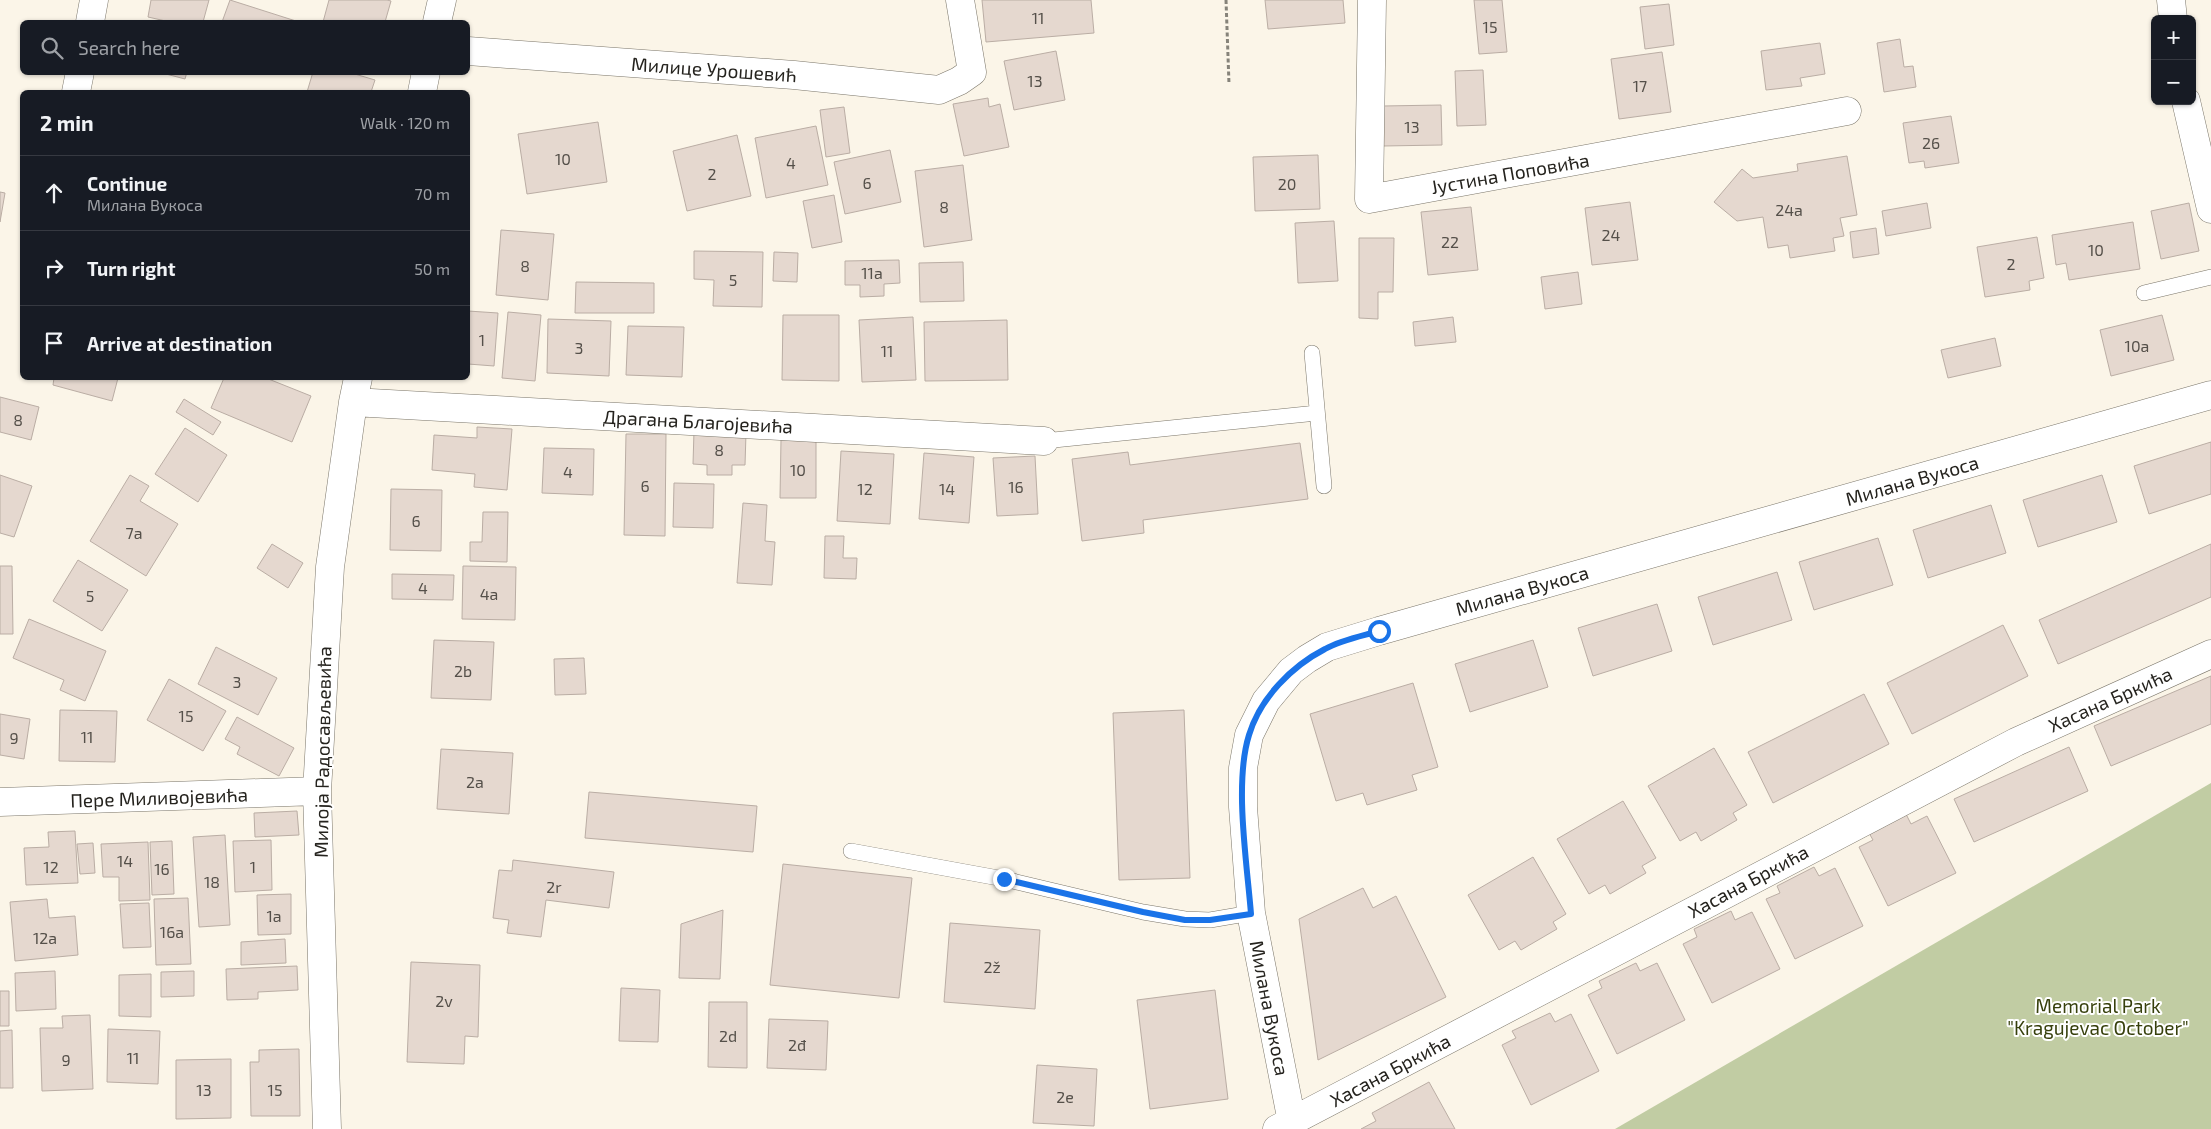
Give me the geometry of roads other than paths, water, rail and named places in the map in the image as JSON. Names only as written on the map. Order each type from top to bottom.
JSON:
[{"type":"street","points":[[90,20],[94,0]]},
{"type":"street","points":[[437,20],[442,0]]},
{"type":"street","name":"Милице Урошевић","points":[[470,51],[794,75],[939,90],[959,81],[972,72],[960,0]]},
{"type":"street","name":"Јустина Поповића","points":[[1372,0],[1369,199],[1846,111]]},
{"type":"street","points":[[2171,0],[2173,15]]},
{"type":"street","points":[[76,90],[79,75]]},
{"type":"street","points":[[422,90],[425,75]]},
{"type":"street","points":[[2187,105],[2211,209]]},
{"type":"street","name":"Драгана Благојевића","points":[[355,390],[1044,441]]},
{"type":"street","name":"Милоја Радосављевића","points":[[327,1129],[317,791],[330,567],[355,390]]},
{"type":"street","name":"Милана Вукоса","points":[[1284,1125],[1251,914],[1242,768],[1249,734],[1266,701],[1291,671],[1327,647],[2211,395]]},
{"type":"street","name":"Хасана Бркића","points":[[1284,1125],[2016,742],[2211,654]]},
{"type":"street","name":"Пере Миливојевића","points":[[0,802],[317,791]]},
{"type":"lane","points":[[2144,293],[2211,277]]},
{"type":"lane","points":[[1312,353],[1324,486]]},
{"type":"lane","points":[[1044,441],[1317,413]]},
{"type":"lane","points":[[851,851],[1004,879],[1185,920],[1210,920],[1251,914]]},
{"type":"park label","name":"Memorial Park \"Kragujevac October\"","points":[[2098,1016]]}]
